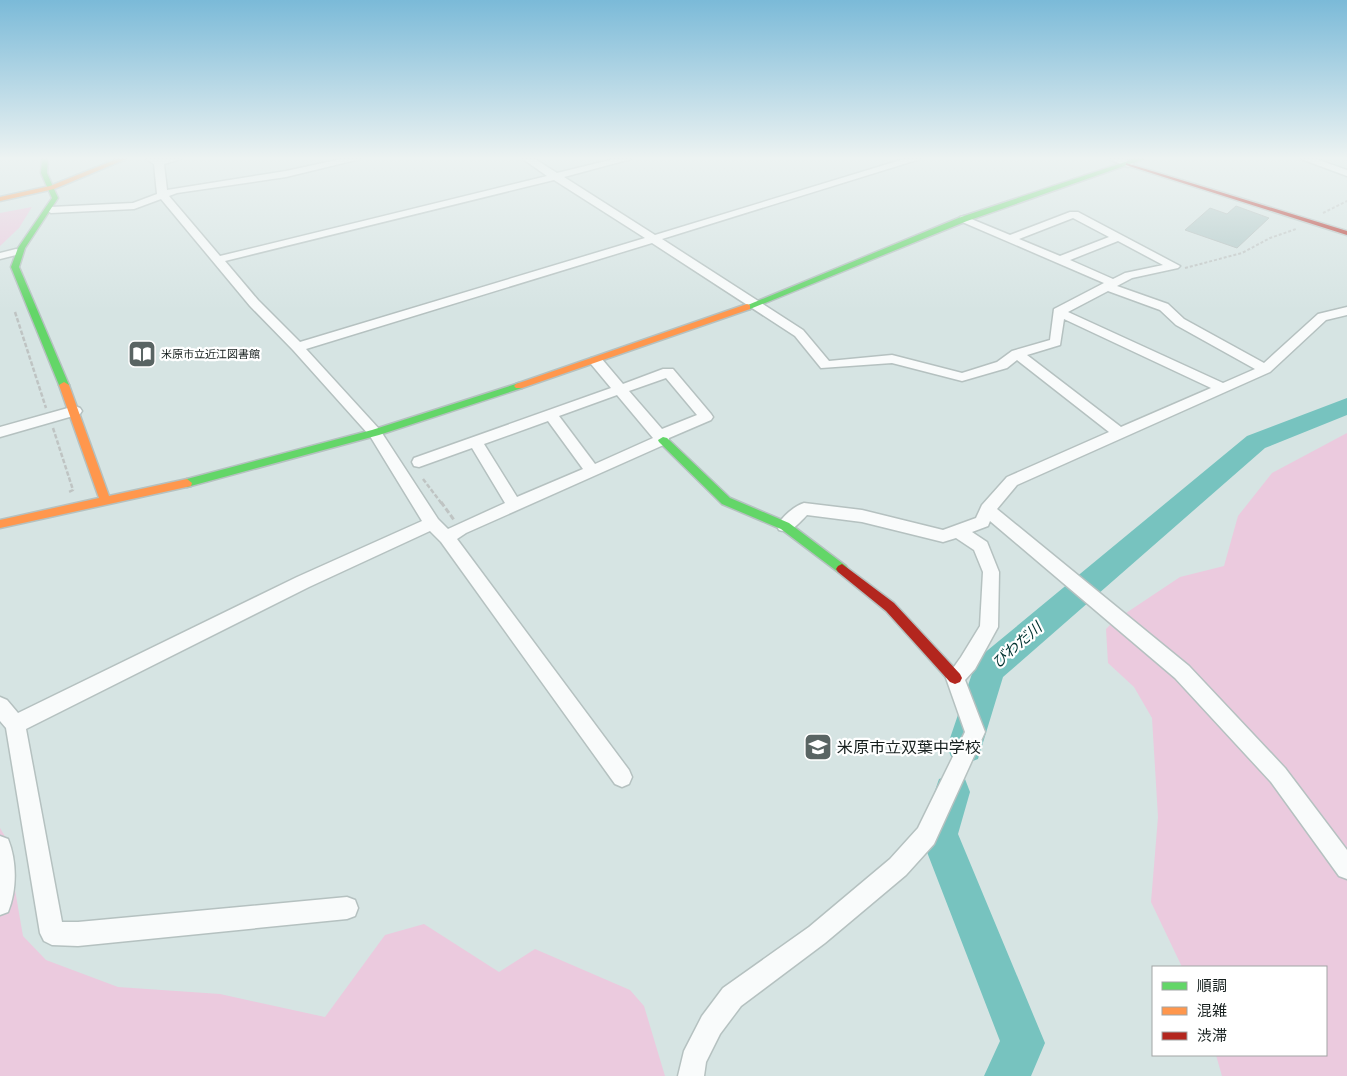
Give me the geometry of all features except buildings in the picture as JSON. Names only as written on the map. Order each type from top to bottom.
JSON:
[{"type":"street","points":[[67,209],[51,210],[16,252],[15,267],[75,411],[105,500]]},
{"type":"street","points":[[174,209],[254,303],[298,348],[375,433],[432,523],[454,534],[622,777]]},
{"type":"street","points":[[216,260],[424,209]]},
{"type":"street","points":[[606,209],[799,333],[826,365],[892,359],[962,377],[1002,365],[1017,354],[1056,342],[1058,312]]},
{"type":"street","points":[[298,348],[748,209]]},
{"type":"street","points":[[0,524],[216,476],[375,433],[596,361],[756,304],[891,247],[993,209]]},
{"type":"street","points":[[1272,209],[1347,233]]},
{"type":"street","points":[[1008,239],[1074,214],[1174,266],[1129,275],[1058,312]]},
{"type":"street","points":[[964,219],[1110,285],[1164,307],[1180,322],[1265,369]]},
{"type":"street","points":[[1058,261],[1118,237]]},
{"type":"street","points":[[0,256],[16,252]]},
{"type":"street","points":[[785,526],[804,509],[862,516],[943,536],[960,532],[982,522],[988,509],[1012,481],[1265,369],[1322,317],[1347,311]]},
{"type":"street","points":[[1058,312],[1221,387]]},
{"type":"street","points":[[1017,354],[1120,433]]},
{"type":"street","points":[[596,361],[661,438],[726,501],[785,526],[813,545],[890,607],[955,678],[975,732],[926,836],[898,867],[817,935],[732,996],[711,1025],[697,1051],[693,1060],[691,1076]]},
{"type":"street","points":[[420,468],[475,442],[619,388],[668,372],[706,417],[454,534]]},
{"type":"street","points":[[0,432],[75,411]]},
{"type":"street","points":[[550,414],[593,471]]},
{"type":"street","points":[[475,442],[514,505]]},
{"type":"street","points":[[988,509],[1182,672],[1278,775],[1347,868]]},
{"type":"street","points":[[15,724],[303,582],[432,523]]},
{"type":"street","points":[[955,678],[968,663],[989,627],[991,572],[981,546],[960,532]]},
{"type":"street","points":[[0,706],[15,724],[52,933],[78,934],[347,908]]},
{"type":"street","points":[[0,847],[4,887],[0,904]]},
{"type":"path","points":[[1181,269],[1242,253],[1270,238],[1297,228],[1306,220],[1331,209]]},
{"type":"path","points":[[420,468],[454,534]]},
{"type":"shaded area","points":[[31,209],[19,228],[0,246],[0,213]]},
{"type":"shaded area","points":[[1347,433],[1347,1076],[1222,1076],[1216,1056],[1327,1056],[1327,966],[1182,966],[1151,902],[1158,817],[1152,718],[1134,687],[1108,663],[1106,629],[1114,621],[1180,577],[1224,566],[1238,516],[1272,473]]},
{"type":"shaded area","points":[[0,828],[6,838],[23,936],[46,960],[118,987],[220,994],[325,1017],[385,935],[424,924],[499,972],[535,949],[630,990],[644,1006],[665,1076],[0,1076]]},
{"type":"waterway","name":"びわだ川","points":[[965,747],[989,669],[1256,442],[1347,406]]},
{"type":"waterway","name":"びわだ川","points":[[952,792],[939,834],[1023,1043],[1007,1076]]},
{"type":"traffic: fast","points":[[48,209],[27,239],[15,267],[64,385]]},
{"type":"traffic: fast","points":[[747,307],[964,219],[993,209]]},
{"type":"traffic: fast","points":[[187,483],[375,433],[519,386]]},
{"type":"traffic: fast","points":[[663,440],[726,501],[785,526],[842,569]]},
{"type":"traffic: slow","points":[[519,386],[747,307]]},
{"type":"traffic: slow","points":[[64,385],[105,500]]},
{"type":"traffic: slow","points":[[0,524],[187,483]]},
{"type":"traffic: jam","points":[[1272,209],[1347,233]]},
{"type":"traffic: jam","points":[[842,569],[890,607],[955,678]]},
{"type":"place","name":"米原市立近江図書館","points":[[142,354]]},
{"type":"place","name":"米原市立双葉中学校","points":[[818,747]]}]
